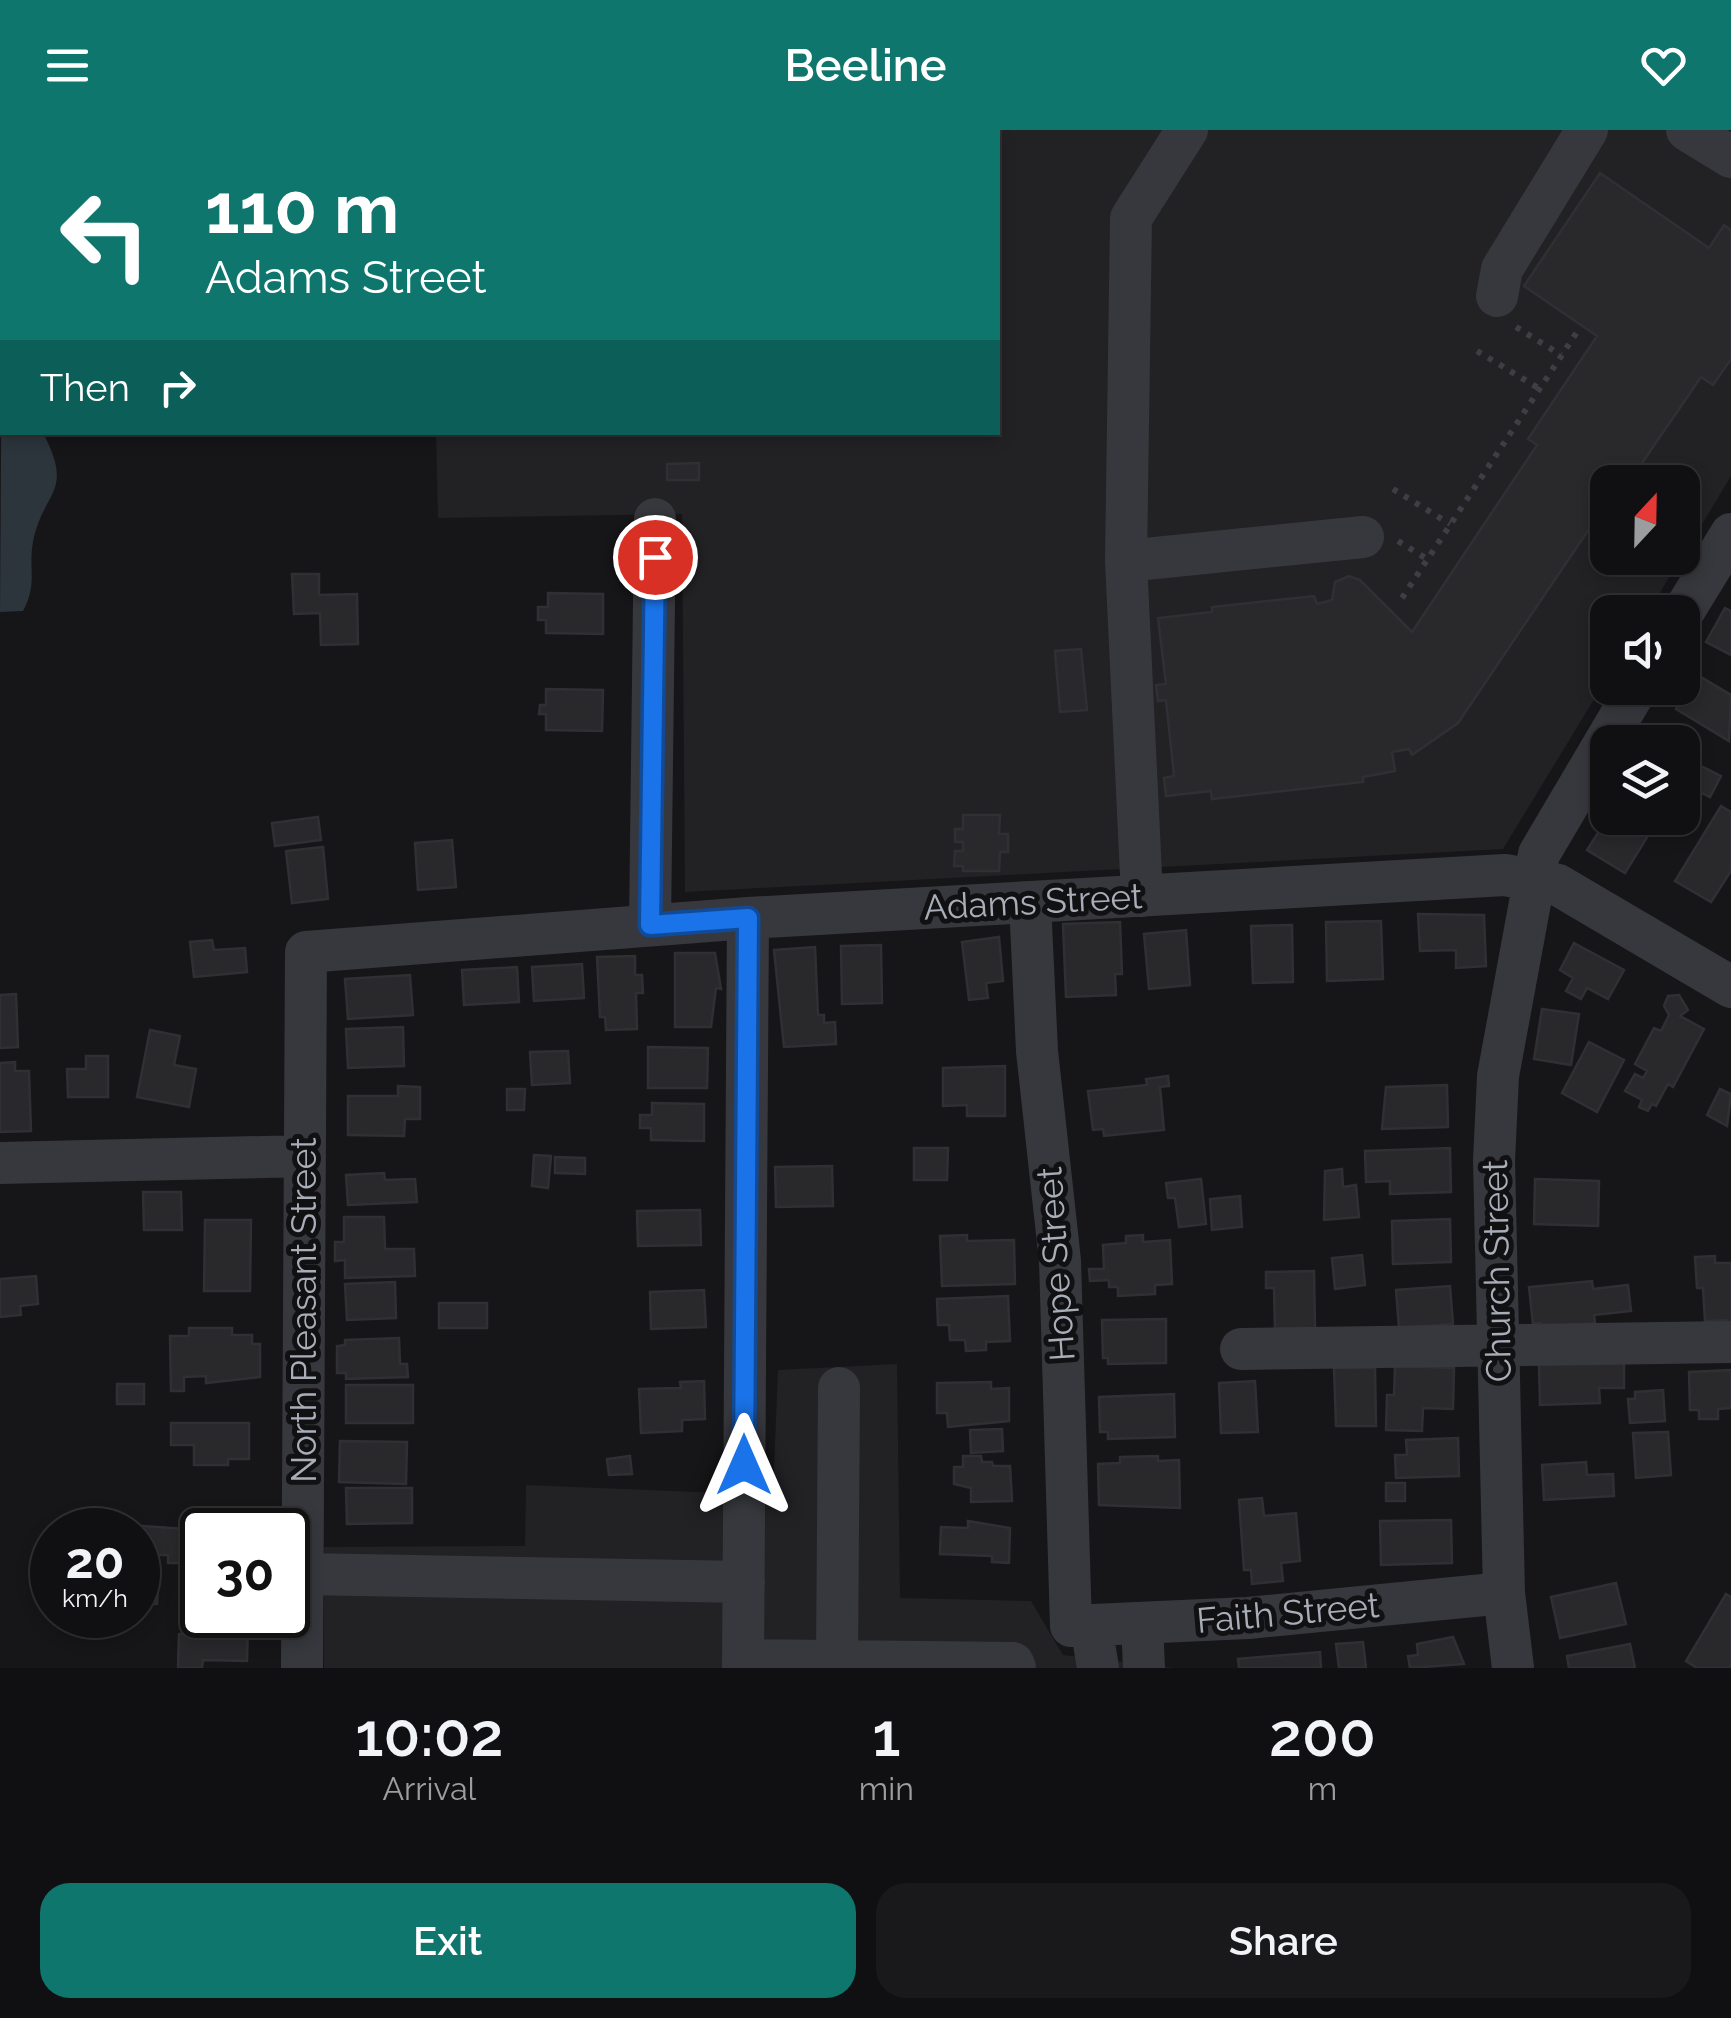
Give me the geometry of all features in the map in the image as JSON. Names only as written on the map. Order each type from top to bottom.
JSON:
[{"type":"street","points":[[1142,896],[1126,561],[1131,218],[1187,130]]},
{"type":"street","points":[[1506,311],[1502,269],[1588,130]]},
{"type":"street","points":[[1687,130],[1731,157]]},
{"type":"street","points":[[650,925],[655,519]]},
{"type":"street","points":[[1694,595],[1731,534]]},
{"type":"street","points":[[1126,561],[1363,537]]},
{"type":"street","name":"Church Street","points":[[1513,1668],[1504,1593],[1497,1091],[1534,877],[1544,842],[1627,705]]},
{"type":"street","name":"Adams Street","points":[[306,952],[748,918],[1505,875],[1534,877],[1598,905],[1731,986]]},
{"type":"street","name":"Hope Street","points":[[1030,902],[1036,1051],[1060,1260],[1081,1626],[1098,1668]]},
{"type":"street","points":[[748,918],[743,1664],[1013,1662],[1016,1668]]},
{"type":"street","name":"North Pleasant Street","points":[[303,1508],[306,952]]},
{"type":"street","points":[[0,1163],[305,1156]]},
{"type":"street","points":[[1241,1348],[1731,1342]]},
{"type":"street","points":[[836,1661],[838,1388]]},
{"type":"street","points":[[310,1574],[744,1582]]},
{"type":"street","name":"Faith Street","points":[[1081,1626],[1261,1617],[1504,1593]]},
{"type":"street","points":[[1142,1623],[1144,1668]]},
{"type":"street","name":"North Pleasant Street","points":[[302,1638],[302,1668]]},
{"type":"path","points":[[1506,311],[1561,356]]},
{"type":"path","points":[[1402,598],[1577,332]]},
{"type":"path","points":[[1478,350],[1540,389]]},
{"type":"path","points":[[1392,488],[1450,524]]},
{"type":"shaded area","points":[[1000,130],[1731,130],[1731,476],[1700,528],[1700,465],[1590,465],[1590,575],[1671,575],[1658,595],[1590,595],[1591,705],[1503,849],[685,892],[682,514],[438,518],[436,435],[1000,435]]},
{"type":"shaded area","points":[[1,435],[44,435],[57,481],[33,542],[28,601],[23,611],[0,612]]},
{"type":"shaded area","points":[[897,1364],[900,1598],[1031,1601],[1063,1655],[1175,1668],[324,1668],[324,1547],[525,1546],[526,1485],[773,1495],[778,1370]]},
{"type":"building","points":[[1600,173],[1709,248],[1724,225],[1731,230],[1731,359],[1713,385],[1701,377],[1641,465],[1590,465],[1590,528],[1458,723],[1412,755],[1409,749],[1392,752],[1395,771],[1363,777],[1363,782],[1212,799],[1211,791],[1166,796],[1164,778],[1174,776],[1166,700],[1158,701],[1156,685],[1166,684],[1158,618],[1212,612],[1212,607],[1314,596],[1317,604],[1332,600],[1335,582],[1349,576],[1360,580],[1412,632],[1537,445],[1528,439],[1597,336],[1524,286]]},
{"type":"building","points":[[699,463],[699,480],[667,480],[667,464]]},
{"type":"building","points":[[292,574],[319,574],[319,595],[357,594],[358,644],[321,645],[320,613],[294,614]]},
{"type":"building","points":[[548,593],[603,594],[603,634],[546,633],[546,620],[538,620],[538,607],[548,607]]},
{"type":"building","points":[[1725,608],[1731,611],[1731,655],[1706,642]]},
{"type":"building","points":[[1081,649],[1087,710],[1060,712],[1055,651]]},
{"type":"building","points":[[1700,676],[1731,695],[1729,741],[1676,709],[1678,705],[1700,705]]},
{"type":"building","points":[[546,689],[603,690],[602,731],[546,730],[546,714],[539,714],[540,705],[546,705]]},
{"type":"building","points":[[1700,766],[1721,776],[1710,797],[1700,792]]},
{"type":"building","points":[[1721,806],[1731,812],[1731,871],[1711,902],[1675,881]]},
{"type":"building","points":[[963,815],[1000,815],[999,834],[1008,834],[1008,852],[1000,852],[999,871],[963,871],[963,866],[954,866],[955,851],[963,851],[963,842],[955,842],[955,829],[963,829]]},
{"type":"building","points":[[318,817],[321,840],[275,846],[272,823]]},
{"type":"building","points":[[1597,835],[1648,835],[1625,873],[1587,850]]},
{"type":"building","points":[[452,840],[456,887],[418,890],[415,843]]},
{"type":"building","points":[[323,847],[328,899],[292,903],[286,851]]},
{"type":"building","points":[[1418,914],[1484,915],[1486,966],[1456,968],[1456,950],[1420,951]]},
{"type":"building","points":[[1381,921],[1383,979],[1327,981],[1326,922]]},
{"type":"building","points":[[1120,922],[1122,974],[1115,974],[1116,995],[1066,997],[1063,924]]},
{"type":"building","points":[[1292,925],[1293,982],[1253,983],[1251,926]]},
{"type":"building","points":[[1186,930],[1190,985],[1149,989],[1144,934]]},
{"type":"building","points":[[999,937],[1003,981],[986,983],[988,998],[969,1000],[962,942]]},
{"type":"building","points":[[212,940],[214,950],[245,948],[247,972],[194,977],[190,942]]},
{"type":"building","points":[[1574,943],[1624,970],[1608,999],[1587,988],[1581,999],[1566,991],[1573,978],[1560,970]]},
{"type":"building","points":[[881,945],[882,1003],[842,1004],[841,946]]},
{"type":"building","points":[[815,947],[818,1015],[824,1015],[824,1023],[835,1022],[836,1044],[784,1047],[774,950]]},
{"type":"building","points":[[675,953],[715,953],[721,989],[716,988],[711,1027],[675,1027]]},
{"type":"building","points":[[635,956],[635,975],[642,975],[643,993],[636,993],[637,1029],[606,1030],[605,1017],[600,1017],[597,957]]},
{"type":"building","points":[[582,964],[584,998],[534,1001],[532,967]]},
{"type":"building","points":[[517,967],[519,1002],[464,1005],[462,970]]},
{"type":"building","points":[[410,975],[413,1015],[348,1019],[345,979]]},
{"type":"building","points":[[16,994],[18,1047],[0,1048],[0,995]]},
{"type":"building","points":[[1679,995],[1688,1010],[1680,1016],[1704,1029],[1673,1087],[1668,1084],[1656,1106],[1652,1104],[1648,1111],[1639,1107],[1642,1100],[1625,1091],[1635,1074],[1643,1078],[1647,1071],[1635,1064],[1654,1028],[1661,1031],[1669,1015],[1664,1006],[1668,996]]},
{"type":"building","points":[[1542,1009],[1579,1014],[1571,1065],[1534,1059]]},
{"type":"building","points":[[403,1027],[404,1066],[348,1068],[346,1029]]},
{"type":"building","points":[[150,1030],[180,1036],[174,1065],[196,1069],[189,1107],[137,1097]]},
{"type":"building","points":[[1589,1042],[1624,1060],[1597,1112],[1562,1093]]},
{"type":"building","points":[[648,1047],[708,1048],[707,1088],[648,1088]]},
{"type":"building","points":[[568,1051],[570,1083],[532,1085],[530,1052]]},
{"type":"building","points":[[86,1056],[108,1056],[108,1097],[68,1097],[67,1069],[86,1069]]},
{"type":"building","points":[[15,1062],[15,1071],[29,1071],[31,1131],[0,1132],[0,1063]]},
{"type":"building","points":[[1005,1066],[1005,1116],[967,1116],[967,1105],[943,1106],[943,1068]]},
{"type":"building","points":[[1168,1076],[1169,1086],[1160,1087],[1164,1130],[1104,1136],[1103,1129],[1093,1130],[1088,1091],[1147,1085],[1146,1079]]},
{"type":"building","points":[[1447,1085],[1448,1127],[1382,1129],[1386,1087]]},
{"type":"building","points":[[398,1086],[420,1087],[420,1119],[405,1119],[404,1136],[348,1135],[348,1096],[398,1096]]},
{"type":"building","points":[[507,1089],[525,1089],[524,1110],[507,1110]]},
{"type":"building","points":[[1720,1089],[1731,1094],[1727,1126],[1707,1115]]},
{"type":"building","points":[[652,1103],[704,1104],[704,1141],[651,1140],[651,1128],[640,1128],[640,1115],[652,1115]]},
{"type":"building","points":[[914,1148],[948,1148],[947,1180],[914,1180]]},
{"type":"building","points":[[1450,1148],[1451,1192],[1390,1194],[1390,1181],[1366,1182],[1365,1151]]},
{"type":"building","points":[[534,1155],[551,1156],[548,1188],[532,1186]]},
{"type":"building","points":[[555,1157],[585,1158],[585,1174],[555,1173]]},
{"type":"building","points":[[832,1166],[833,1206],[776,1207],[775,1167]]},
{"type":"building","points":[[1342,1169],[1343,1187],[1356,1185],[1359,1217],[1324,1220],[1325,1171]]},
{"type":"building","points":[[384,1173],[385,1180],[415,1179],[417,1202],[348,1205],[346,1175]]},
{"type":"building","points":[[1201,1179],[1206,1224],[1179,1227],[1175,1198],[1168,1198],[1166,1183]]},
{"type":"building","points":[[1535,1179],[1599,1181],[1598,1226],[1534,1224]]},
{"type":"building","points":[[143,1192],[181,1192],[182,1230],[144,1230]]},
{"type":"building","points":[[1240,1196],[1242,1227],[1212,1230],[1210,1199]]},
{"type":"building","points":[[700,1210],[701,1245],[638,1246],[637,1211]]},
{"type":"building","points":[[344,1217],[384,1217],[385,1249],[414,1249],[415,1276],[345,1278],[345,1260],[335,1261],[335,1242],[344,1242]]},
{"type":"building","points":[[1450,1219],[1451,1262],[1393,1264],[1392,1221]]},
{"type":"building","points":[[205,1220],[251,1220],[250,1291],[204,1291]]},
{"type":"building","points":[[967,1235],[967,1241],[1014,1240],[1015,1284],[942,1286],[940,1236]]},
{"type":"building","points":[[1143,1235],[1143,1242],[1170,1240],[1172,1284],[1155,1285],[1155,1294],[1118,1296],[1118,1287],[1109,1287],[1109,1280],[1090,1281],[1089,1269],[1104,1269],[1103,1245],[1126,1243],[1126,1236]]},
{"type":"building","points":[[1362,1255],[1365,1285],[1335,1289],[1332,1258]]},
{"type":"building","points":[[1715,1256],[1715,1263],[1731,1263],[1731,1325],[1726,1320],[1705,1321],[1703,1288],[1697,1288],[1695,1257]]},
{"type":"building","points":[[1314,1271],[1315,1328],[1275,1329],[1274,1288],[1266,1288],[1266,1272]]},
{"type":"building","points":[[36,1276],[38,1304],[20,1306],[21,1315],[0,1317],[0,1279]]},
{"type":"building","points":[[1592,1281],[1593,1289],[1628,1285],[1631,1311],[1594,1315],[1595,1323],[1542,1328],[1541,1323],[1533,1324],[1529,1287]]},
{"type":"building","points":[[395,1282],[396,1318],[347,1320],[345,1284]]},
{"type":"building","points":[[1450,1286],[1453,1324],[1399,1328],[1396,1290]]},
{"type":"building","points":[[704,1290],[706,1327],[651,1329],[650,1292]]},
{"type":"building","points":[[1008,1296],[1010,1341],[986,1342],[986,1350],[966,1351],[965,1340],[950,1340],[949,1325],[938,1325],[937,1299]]},
{"type":"building","points":[[439,1303],[487,1303],[487,1328],[439,1328]]},
{"type":"building","points":[[1166,1319],[1166,1363],[1108,1364],[1108,1358],[1103,1358],[1102,1320]]},
{"type":"building","points":[[189,1328],[232,1328],[232,1335],[252,1335],[252,1344],[260,1344],[260,1377],[206,1383],[206,1376],[184,1377],[184,1391],[171,1391],[170,1336],[189,1336]]},
{"type":"building","points":[[399,1338],[400,1364],[407,1364],[408,1377],[346,1379],[346,1373],[337,1373],[337,1346],[345,1345],[345,1340]]},
{"type":"building","points":[[1624,1362],[1624,1388],[1599,1388],[1600,1403],[1540,1405],[1539,1364]]},
{"type":"building","points":[[1395,1366],[1454,1368],[1453,1409],[1423,1408],[1422,1431],[1386,1430],[1387,1395],[1394,1395]]},
{"type":"building","points":[[1334,1368],[1375,1368],[1376,1426],[1336,1426]]},
{"type":"building","points":[[1731,1370],[1731,1408],[1718,1409],[1718,1419],[1699,1419],[1699,1410],[1690,1410],[1689,1372]]},
{"type":"building","points":[[704,1381],[705,1419],[682,1420],[682,1431],[641,1433],[639,1389],[681,1388],[680,1382]]},
{"type":"building","points":[[1255,1381],[1258,1432],[1221,1433],[1219,1383]]},
{"type":"building","points":[[991,1382],[991,1389],[1009,1388],[1009,1421],[948,1427],[947,1413],[937,1413],[937,1383]]},
{"type":"building","points":[[117,1384],[144,1384],[144,1404],[117,1404]]},
{"type":"building","points":[[346,1385],[413,1385],[413,1423],[346,1423]]},
{"type":"building","points":[[1663,1390],[1665,1421],[1630,1423],[1628,1399],[1635,1399],[1635,1392]]},
{"type":"building","points":[[1174,1394],[1175,1437],[1108,1439],[1108,1432],[1100,1432],[1099,1397]]},
{"type":"building","points":[[171,1423],[249,1423],[249,1459],[228,1459],[228,1465],[194,1465],[194,1445],[171,1445]]},
{"type":"building","points":[[1002,1429],[1003,1451],[971,1453],[970,1430]]},
{"type":"building","points":[[1668,1432],[1671,1475],[1636,1478],[1633,1433]]},
{"type":"building","points":[[1458,1438],[1459,1476],[1396,1478],[1395,1455],[1407,1455],[1406,1440]]},
{"type":"building","points":[[340,1441],[407,1442],[406,1484],[339,1482]]},
{"type":"building","points":[[630,1456],[632,1474],[609,1475],[607,1459]]},
{"type":"building","points":[[963,1456],[981,1456],[982,1462],[992,1462],[993,1466],[1010,1466],[1012,1501],[971,1502],[971,1488],[954,1484],[954,1467],[963,1467]]},
{"type":"building","points":[[1158,1456],[1158,1461],[1179,1460],[1180,1508],[1099,1505],[1098,1464],[1120,1463],[1120,1457]]},
{"type":"building","points":[[1586,1462],[1587,1475],[1613,1474],[1614,1496],[1544,1500],[1542,1465]]},
{"type":"building","points":[[1386,1483],[1405,1483],[1405,1501],[1386,1501]]},
{"type":"building","points":[[346,1488],[412,1488],[412,1523],[347,1524]]},
{"type":"building","points":[[1262,1498],[1264,1516],[1296,1513],[1300,1561],[1281,1563],[1283,1581],[1252,1584],[1251,1570],[1244,1570],[1239,1500]]},
{"type":"building","points":[[1451,1520],[1452,1563],[1381,1565],[1380,1521]]},
{"type":"building","points":[[968,1521],[1010,1528],[1009,1563],[992,1562],[992,1556],[940,1554],[941,1527],[968,1528]]},
{"type":"building","points":[[160,1527],[180,1529],[180,1563],[168,1563],[168,1555],[160,1555]]},
{"type":"building","points":[[1616,1583],[1626,1624],[1560,1638],[1551,1597]]},
{"type":"building","points":[[1726,1594],[1731,1597],[1731,1668],[1697,1668],[1686,1661]]},
{"type":"building","points":[[179,1634],[180,1638],[248,1638],[247,1661],[203,1660],[202,1668],[178,1668]]},
{"type":"building","points":[[1453,1637],[1464,1664],[1410,1668],[1408,1656],[1418,1655],[1417,1644]]},
{"type":"building","points":[[1363,1642],[1366,1668],[1339,1668],[1336,1644]]},
{"type":"building","points":[[1630,1644],[1635,1668],[1569,1668],[1567,1656]]},
{"type":"building","points":[[1320,1652],[1321,1668],[1239,1668],[1238,1659]]},
{"type":"route","points":[[655,557],[650,925],[748,918],[744,1465]]}]
